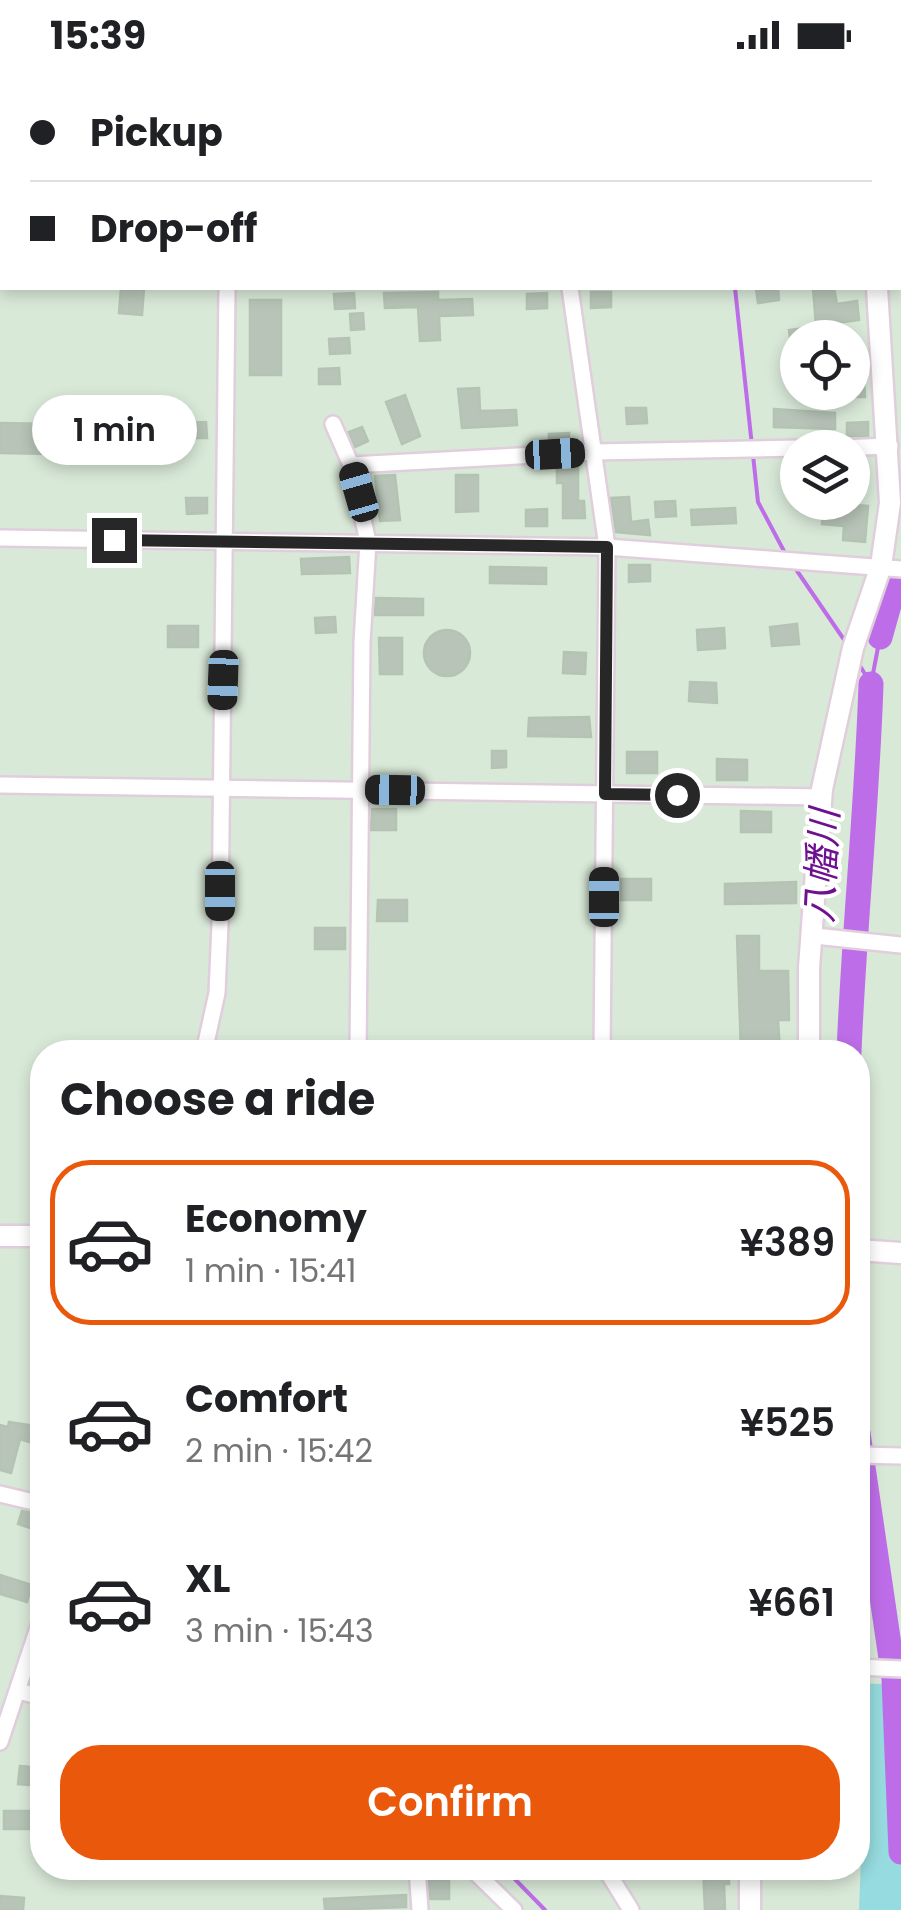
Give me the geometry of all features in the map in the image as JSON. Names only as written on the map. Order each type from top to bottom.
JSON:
[{"type":"street","points":[[207,1040],[218,993],[227,542],[227,290]]},
{"type":"street","points":[[570,290],[607,547],[602,1040]]},
{"type":"street","points":[[809,1040],[822,797],[851,656],[891,568],[890,446],[877,290]]},
{"type":"street","points":[[333,424],[351,465],[368,542],[360,789],[358,1040]]},
{"type":"street","points":[[870,447],[890,446]]},
{"type":"street","points":[[351,465],[594,452],[780,448]]},
{"type":"street","points":[[0,538],[607,547],[776,556],[891,568]]},
{"type":"street","points":[[0,785],[822,797]]},
{"type":"street","points":[[815,936],[901,945]]},
{"type":"street","points":[[0,1236],[30,1236]]},
{"type":"street","points":[[870,1251],[901,1254]]},
{"type":"street","points":[[870,1455],[901,1456]]},
{"type":"street","points":[[0,1494],[30,1501]]},
{"type":"street","points":[[0,1742],[30,1654]]},
{"type":"street","points":[[870,1668],[901,1668]]},
{"type":"street","points":[[18,1691],[30,1694]]},
{"type":"street","points":[[418,1880],[420,1910]]},
{"type":"street","points":[[483,1880],[514,1910]]},
{"type":"street","points":[[612,1880],[631,1910]]},
{"type":"street","points":[[750,1880],[750,1910]]},
{"type":"shaded area","points":[[870,1684],[901,1685],[901,1910],[859,1910],[860,1880],[870,1880]]},
{"type":"building","points":[[121,290],[144,290],[142,315],[119,313]]},
{"type":"building","points":[[756,290],[778,290],[779,300],[758,303]]},
{"type":"building","points":[[813,290],[834,290],[837,304],[857,301],[859,320],[816,320]]},
{"type":"building","points":[[438,292],[438,300],[472,299],[473,315],[439,316],[440,340],[420,341],[418,307],[385,308],[384,293]]},
{"type":"building","points":[[591,292],[611,292],[611,307],[591,308]]},
{"type":"building","points":[[354,293],[355,308],[335,309],[334,294]]},
{"type":"building","points":[[547,293],[547,308],[527,309],[527,294]]},
{"type":"building","points":[[250,300],[281,300],[281,375],[250,375]]},
{"type":"building","points":[[363,313],[364,329],[351,330],[350,314]]},
{"type":"building","points":[[349,338],[350,353],[330,354],[329,339]]},
{"type":"building","points":[[339,368],[340,384],[319,384],[319,369]]},
{"type":"building","points":[[479,388],[480,411],[516,410],[517,425],[462,428],[458,389]]},
{"type":"building","points":[[405,395],[420,436],[402,444],[386,402]]},
{"type":"building","points":[[626,408],[646,408],[647,423],[627,424]]},
{"type":"building","points":[[774,409],[835,413],[835,429],[774,427]]},
{"type":"building","points":[[206,422],[207,438],[186,438],[186,423]]},
{"type":"building","points":[[868,422],[868,430],[847,430],[847,423]]},
{"type":"building","points":[[0,423],[50,424],[50,454],[0,453]]},
{"type":"building","points":[[362,427],[368,441],[355,447],[349,432]]},
{"type":"building","points":[[569,433],[569,442],[549,443],[549,434]]},
{"type":"building","points":[[557,465],[578,466],[578,501],[584,501],[585,518],[563,518],[563,483],[557,483]]},
{"type":"building","points":[[395,475],[400,520],[380,521],[375,476]]},
{"type":"building","points":[[456,475],[478,475],[478,511],[456,512]]},
{"type":"building","points":[[629,497],[631,522],[648,520],[650,535],[616,532],[611,498]]},
{"type":"building","points":[[186,498],[207,498],[207,513],[187,514]]},
{"type":"building","points":[[675,501],[676,516],[656,517],[655,502]]},
{"type":"building","points":[[735,508],[736,523],[692,525],[691,510]]},
{"type":"building","points":[[547,509],[547,526],[526,526],[526,510]]},
{"type":"building","points":[[822,520],[867,520],[865,542],[843,540],[844,526],[822,524]]},
{"type":"building","points":[[349,557],[350,573],[302,574],[301,559]]},
{"type":"building","points":[[629,565],[650,565],[650,581],[629,582]]},
{"type":"building","points":[[490,567],[546,568],[546,584],[490,583]]},
{"type":"building","points":[[376,598],[423,599],[423,615],[375,615]]},
{"type":"building","points":[[335,617],[336,632],[316,633],[315,618]]},
{"type":"building","points":[[797,624],[799,644],[772,646],[770,627]]},
{"type":"building","points":[[168,626],[198,626],[198,647],[168,647]]},
{"type":"building","points":[[724,628],[725,648],[698,650],[697,630]]},
{"type":"building","points":[[447,630],[463,637],[470,653],[463,669],[447,676],[431,669],[424,653],[431,637]]},
{"type":"building","points":[[379,638],[402,638],[402,674],[380,674]]},
{"type":"building","points":[[564,652],[586,653],[585,674],[563,673]]},
{"type":"building","points":[[690,682],[716,683],[717,703],[689,701]]},
{"type":"building","points":[[589,717],[591,737],[528,736],[529,718]]},
{"type":"building","points":[[492,751],[506,751],[506,767],[492,768]]},
{"type":"building","points":[[627,752],[657,752],[657,773],[627,773]]},
{"type":"building","points":[[717,759],[747,760],[747,780],[717,780]]},
{"type":"building","points":[[372,809],[396,809],[396,830],[371,830]]},
{"type":"building","points":[[741,811],[771,812],[771,832],[741,832]]},
{"type":"building","points":[[621,879],[651,879],[651,900],[621,900]]},
{"type":"building","points":[[796,882],[796,903],[725,904],[725,884]]},
{"type":"building","points":[[378,900],[407,900],[407,921],[377,921]]},
{"type":"building","points":[[315,928],[345,928],[345,949],[315,949]]},
{"type":"building","points":[[737,936],[759,936],[759,971],[788,971],[789,1020],[778,1020],[779,1040],[741,1040]]},
{"type":"building","points":[[9,1422],[30,1425],[30,1442],[20,1439],[11,1473],[0,1470],[0,1425],[8,1427]]},
{"type":"building","points":[[22,1511],[30,1513],[30,1528],[18,1524]]},
{"type":"building","points":[[0,1575],[30,1584],[27,1602],[0,1594]]},
{"type":"building","points":[[20,1766],[30,1767],[30,1785],[18,1784]]},
{"type":"building","points":[[4,1811],[29,1811],[29,1829],[4,1829]]},
{"type":"building","points":[[429,1880],[449,1880],[449,1899],[430,1899]]},
{"type":"building","points":[[704,1880],[729,1880],[729,1884],[724,1884],[725,1910],[705,1910]]},
{"type":"building","points":[[406,1895],[406,1907],[325,1910],[324,1899]]},
{"type":"building","points":[[0,1896],[24,1898],[23,1910],[0,1910]]},
{"type":"waterway","points":[[735,290],[752,446]]},
{"type":"waterway","points":[[753,455],[758,502],[785,553]]},
{"type":"waterway","points":[[793,565],[847,644]]},
{"type":"waterway","points":[[880,637],[896,580]]},
{"type":"waterway","points":[[857,661],[871,684],[880,637]]},
{"type":"waterway","name":"八幡川","points":[[850,1040],[871,684]]},
{"type":"waterway","name":"八幡川","points":[[870,1515],[894,1679],[901,1852]]},
{"type":"waterway","points":[[516,1880],[545,1910]]},
{"type":"route","points":[[114,540],[607,547],[605,794],[677,795]]}]
